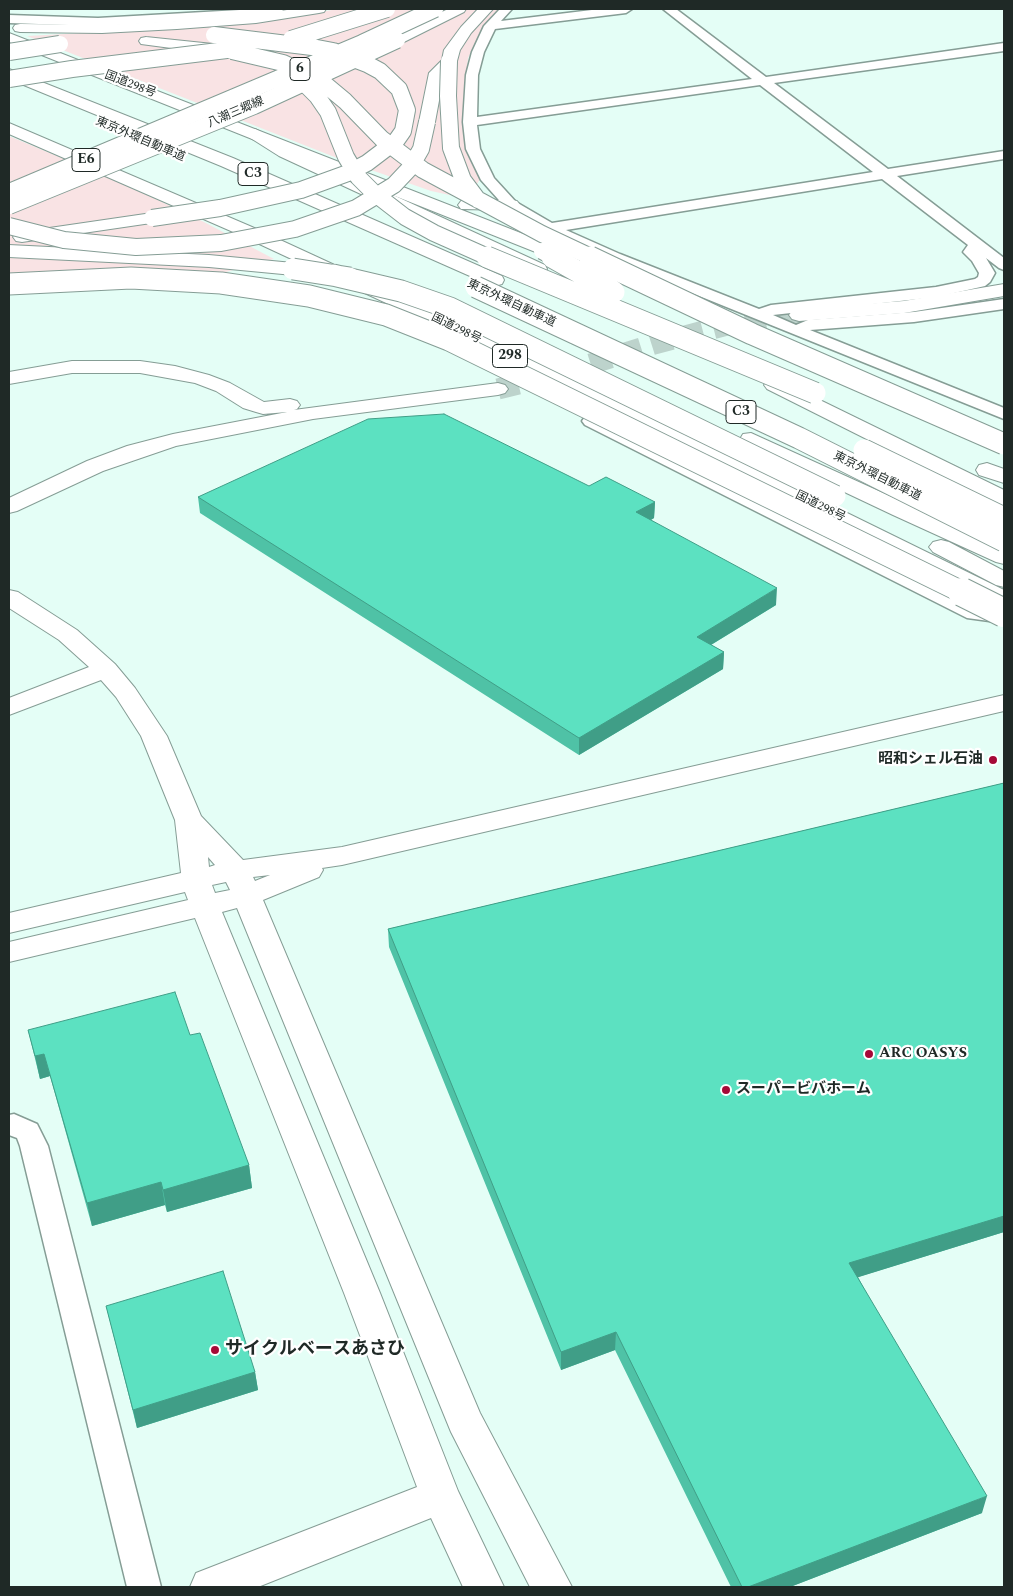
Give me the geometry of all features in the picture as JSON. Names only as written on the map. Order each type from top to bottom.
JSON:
[{"type":"main road","points":[[11,28],[102,29],[176,25],[256,19],[319,9]]},
{"type":"main road","points":[[9,79],[264,44],[328,30],[387,9]]},
{"type":"main road","name":"6","points":[[158,124],[412,9]]},
{"type":"main road","name":"6","points":[[158,124],[362,43],[435,9]]},
{"type":"main road","name":"八潮三郷線","points":[[9,206],[254,106],[398,40],[459,9]]},
{"type":"main road","points":[[9,226],[47,237],[85,243],[164,247],[221,243],[255,238],[295,229],[337,216],[372,200],[384,192],[410,168],[421,149],[437,73],[449,61],[459,40],[486,9]]},
{"type":"main road","points":[[9,239],[220,208],[301,190],[348,173],[384,151],[396,141],[403,131],[408,110],[399,89],[380,71],[352,58],[312,47],[240,37],[11,28]]},
{"type":"main road","name":"国道298号","points":[[11,28],[50,53],[925,399],[1004,433]]},
{"type":"main road","points":[[9,52],[60,44],[115,41],[168,42],[232,51],[284,63],[321,81],[345,101],[382,138],[423,170],[542,234],[752,334],[1004,444]]},
{"type":"main road","points":[[232,51],[284,70],[310,88],[328,112],[346,157],[358,176],[383,201],[419,225],[494,260],[815,393]]},
{"type":"main road","points":[[449,61],[449,118],[451,148],[454,159],[468,188],[506,227],[558,261],[608,289],[815,393],[991,477],[1004,499]]},
{"type":"main road","name":"東京外環自動車道","points":[[9,74],[226,162],[495,280],[733,388],[1004,518]]},
{"type":"main road","name":"東京外環自動車道","points":[[9,86],[218,173],[476,288],[799,438],[1004,540]]},
{"type":"main road","name":"E6","points":[[9,179],[158,124]]},
{"type":"main road","name":"E6","points":[[9,192],[158,124]]},
{"type":"main road","name":"国道298号","points":[[9,128],[246,231],[448,325],[1004,599]]},
{"type":"main road","points":[[255,134],[285,152],[991,477]]},
{"type":"main road","points":[[404,194],[454,204],[511,204]]},
{"type":"main road","points":[[246,231],[273,255],[332,285],[394,289],[450,308],[1004,580]]},
{"type":"main road","points":[[9,250],[208,261],[293,269],[332,285],[416,292],[476,312],[581,358],[901,510],[1004,556]]},
{"type":"main road","points":[[9,270],[137,265],[293,269]]},
{"type":"main road","points":[[9,284],[131,278],[221,283],[309,296],[386,315],[442,337],[515,372],[1004,613]]},
{"type":"main road","points":[[798,322],[1004,290]]},
{"type":"main road","points":[[9,378],[72,367],[140,367],[175,372],[202,379],[222,387],[250,404],[270,408],[358,394],[460,384],[485,378],[497,381]]},
{"type":"main road","points":[[9,506],[95,466],[135,451],[174,440],[313,413],[497,381]]},
{"type":"main road","points":[[9,597],[68,635],[106,669],[126,693],[154,736],[189,820],[201,893],[362,1293],[440,1496],[484,1587]]},
{"type":"main road","points":[[9,707],[106,669]]},
{"type":"main road","points":[[9,952],[201,893],[342,856],[1004,703]]},
{"type":"main road","points":[[189,820],[241,883],[464,1420],[532,1554],[552,1587]]},
{"type":"main road","points":[[9,923],[201,893]]},
{"type":"main road","points":[[210,1587],[440,1496]]},
{"type":"street","points":[[11,28],[40,21],[107,22],[236,15],[278,9]]},
{"type":"street","points":[[506,9],[490,26],[478,52],[472,75],[470,122],[473,149],[488,180],[511,204],[550,228],[615,257],[759,315],[808,325],[914,317],[989,304],[1004,304]]},
{"type":"street","points":[[490,26],[626,9]]},
{"type":"street","points":[[669,9],[1004,265]]},
{"type":"street","points":[[470,122],[1004,47]]},
{"type":"street","points":[[550,228],[1004,155]]},
{"type":"street","points":[[976,244],[998,248],[1004,252]]},
{"type":"street","points":[[759,315],[771,310],[936,292],[980,282],[985,279],[987,273],[981,262],[971,252],[976,244]]},
{"type":"street","points":[[9,291],[106,283],[224,278],[332,285],[412,329],[497,381],[974,614],[1004,617]]},
{"type":"street","points":[[798,322],[1004,414]]},
{"type":"street","points":[[9,1125],[14,1124],[27,1131],[34,1146],[144,1587]]},
{"type":"shaded area","points":[[338,9],[501,9],[487,21],[468,58],[464,103],[467,145],[480,179],[468,199],[431,191],[337,158],[27,36],[156,29]]},
{"type":"shaded area","points":[[9,136],[122,183],[204,222],[274,259],[215,275],[9,290]]},
{"type":"building","points":[[444,414],[589,486],[606,477],[655,502],[636,512],[777,588],[697,637],[724,652],[579,738],[198,497],[368,419]]},
{"type":"building","name":"スーパービバホーム","points":[[1004,783],[1004,1216],[849,1263],[987,1496],[748,1587],[742,1587],[616,1332],[561,1352],[388,929]]},
{"type":"building","points":[[175,992],[190,1035],[200,1033],[249,1165],[163,1190],[161,1182],[87,1203],[44,1054],[35,1056],[28,1030]]},
{"type":"building","points":[[223,1271],[255,1372],[133,1410],[106,1306]]},
{"type":"tunnel","points":[[498,389],[559,374],[654,344],[727,325],[799,315]]},
{"type":"place","name":"昭和シェル石油","points":[[993,760]]},
{"type":"place","name":"ARC OASYS","points":[[869,1054]]},
{"type":"place","name":"スーパービバホーム","points":[[726,1090]]},
{"type":"place","name":"サイクルベースあさひ","points":[[215,1350]]}]
